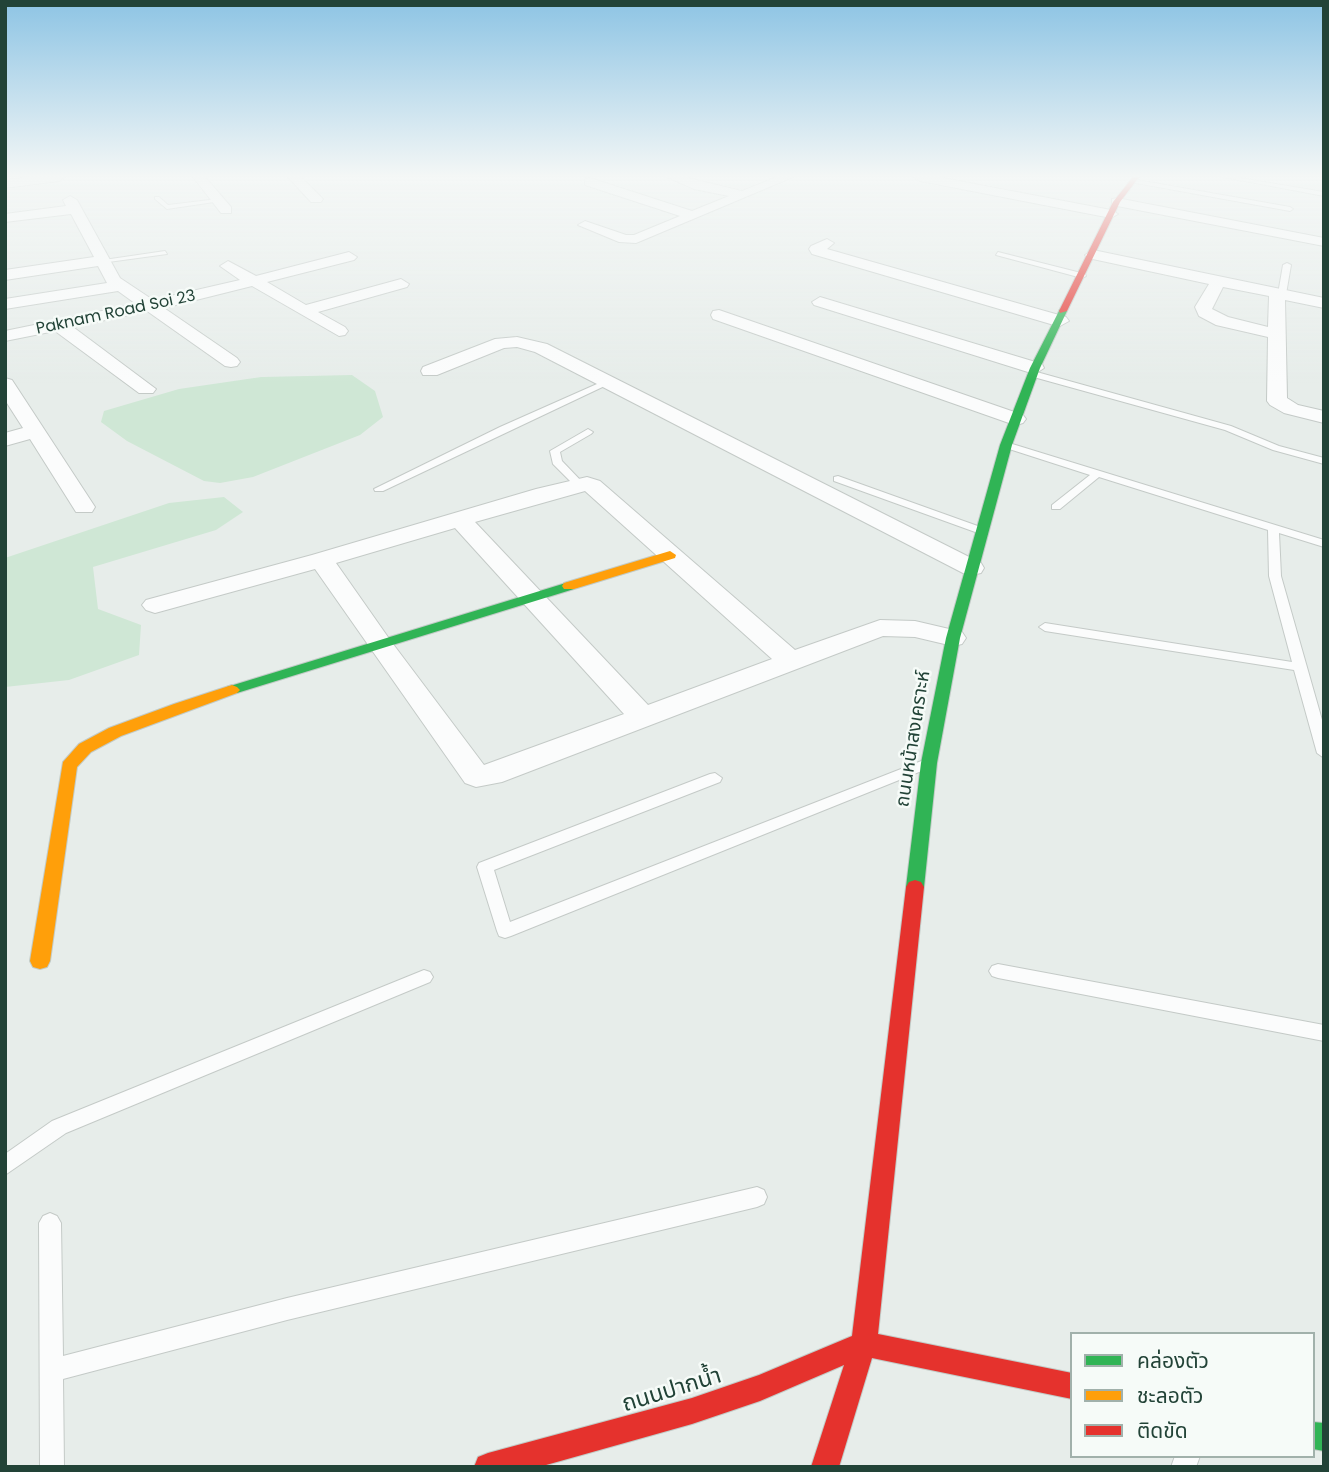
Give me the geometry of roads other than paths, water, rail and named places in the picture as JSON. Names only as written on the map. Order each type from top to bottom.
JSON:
[{"type":"main road","name":"ถนนหน้าสงเคราะห์","points":[[825,1467],[864,1345],[929,763],[953,638],[1006,445],[1034,371],[1097,246]]},
{"type":"main road","points":[[40,961],[69,766],[85,748],[115,732],[179,707],[670,555]]},
{"type":"main road","points":[[864,1345],[1070,1386]]},
{"type":"main road","name":"ถนนปากน้ำ","points":[[488,1467],[703,1407],[760,1388],[864,1345]]},
{"type":"street","points":[[94,246],[119,286],[230,362]]},
{"type":"street","points":[[822,246],[816,249],[817,251],[1060,321]]},
{"type":"street","points":[[1093,255],[1324,303]]},
{"type":"street","name":"Paknam Road Soi 23","points":[[5,336],[149,307],[349,257]]},
{"type":"street","points":[[5,275],[102,261]]},
{"type":"street","points":[[228,266],[339,331]]},
{"type":"street","points":[[1219,281],[1203,307],[1205,312],[1222,321],[1277,334]]},
{"type":"street","points":[[305,310],[401,284]]},
{"type":"street","points":[[6,304],[119,286]]},
{"type":"street","points":[[1280,293],[1277,401],[1291,409],[1324,417]]},
{"type":"street","points":[[820,302],[1034,371]]},
{"type":"street","points":[[719,315],[1016,419]]},
{"type":"street","points":[[60,326],[146,389]]},
{"type":"street","points":[[430,371],[490,346],[517,342],[541,348],[972,568]]},
{"type":"street","points":[[5,384],[84,507]]},
{"type":"street","points":[[5,440],[35,431]]},
{"type":"street","points":[[155,605],[580,485],[592,486],[790,660]]},
{"type":"street","points":[[460,519],[530,598],[642,716]]},
{"type":"street","points":[[321,560],[380,646],[476,776],[491,775],[880,628],[915,629],[953,638]]},
{"type":"lane","points":[[102,261],[165,253]]},
{"type":"lane","points":[[998,254],[1082,276]]},
{"type":"lane","points":[[1280,293],[1287,265]]},
{"type":"lane","points":[[1034,371],[1228,428],[1276,448],[1324,461]]},
{"type":"lane","points":[[379,489],[609,382]]},
{"type":"lane","points":[[580,485],[557,462],[555,450],[588,432]]},
{"type":"lane","points":[[1006,445],[1324,544]]},
{"type":"lane","points":[[1056,507],[1096,475]]},
{"type":"lane","points":[[838,480],[982,531]]},
{"type":"lane","points":[[1273,527],[1275,576],[1324,753]]},
{"type":"lane","points":[[1045,626],[1302,667]]},
{"type":"lane","points":[[715,778],[485,867],[505,931],[929,763]]},
{"type":"lane","points":[[998,971],[1324,1033]]},
{"type":"lane","points":[[5,1166],[59,1127],[424,976]]},
{"type":"lane","points":[[51,1371],[287,1309],[757,1197]]},
{"type":"lane","points":[[50,1223],[52,1467]]}]
